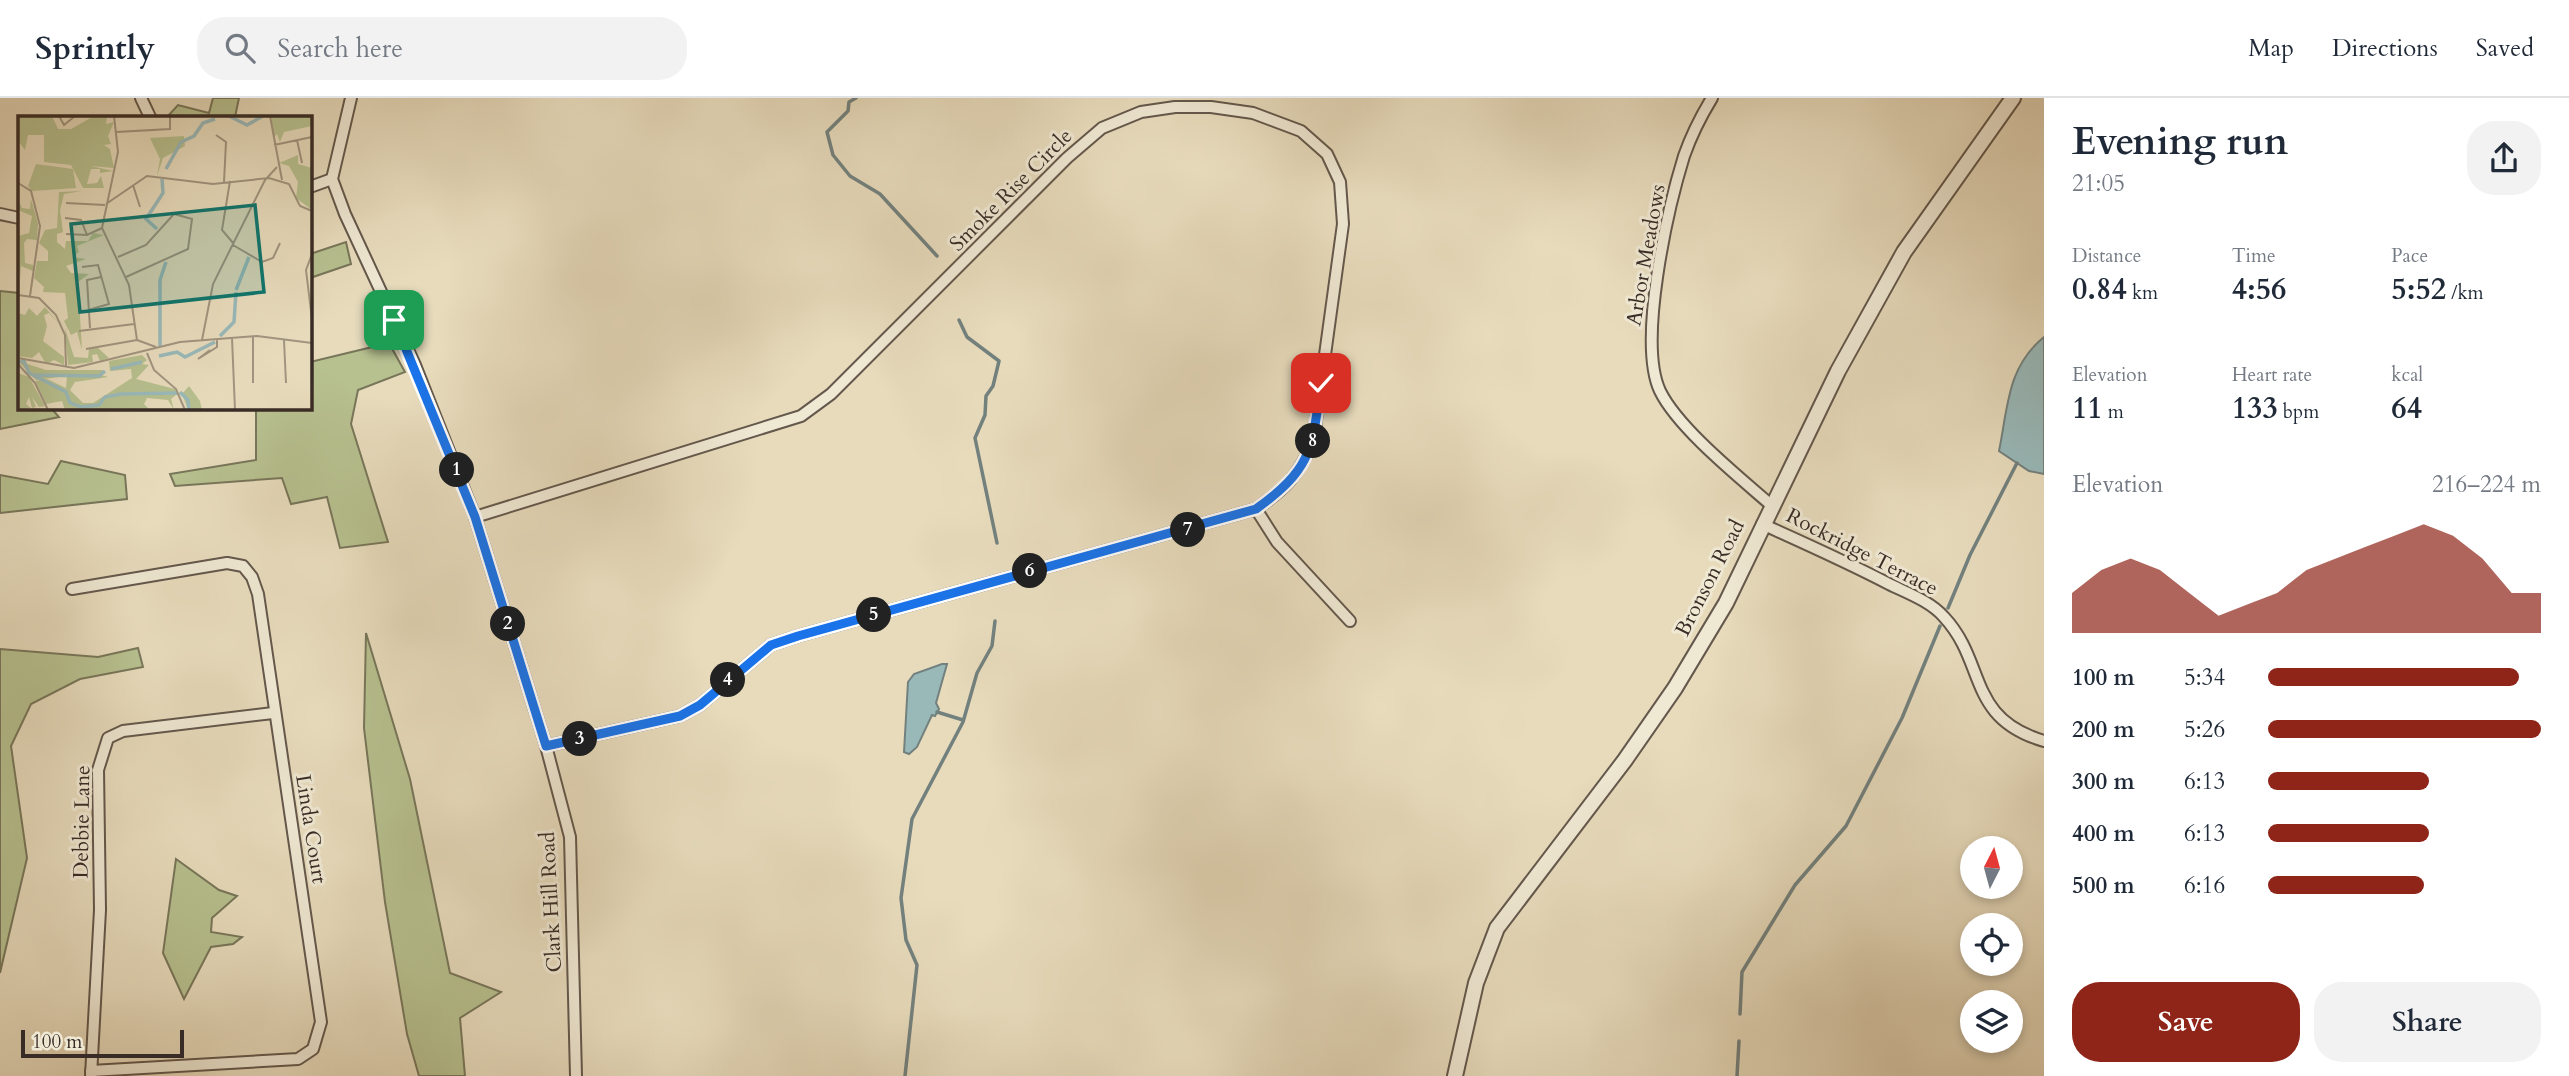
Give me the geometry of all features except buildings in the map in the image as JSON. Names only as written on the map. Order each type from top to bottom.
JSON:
[{"type":"street","points":[[141,98],[150,116]]},
{"type":"street","points":[[312,186],[332,178],[351,98]]},
{"type":"street","name":"Arbor Meadows","points":[[1712,98],[1686,151],[1675,197],[1659,273],[1651,334],[1651,365],[1661,392],[1677,414],[1730,469],[1771,505]]},
{"type":"street","name":"Bronson Road","points":[[1455,1076],[1476,983],[1497,928],[1625,760],[1675,688],[1726,603],[1838,371],[1904,252],[2013,98]]},
{"type":"street","name":"Smoke Rise Circle","points":[[475,517],[802,416],[831,394],[1068,158],[1102,128],[1141,112],[1211,107],[1253,113],[1301,131],[1327,153],[1340,182],[1343,224],[1313,442],[1303,464],[1287,487],[1256,509],[780,642],[753,659],[700,705],[680,716],[546,746]]},
{"type":"street","name":"Clark Hill Road","points":[[332,178],[345,214],[415,365],[475,517],[546,746],[570,837],[576,1076]]},
{"type":"street","points":[[0,215],[18,218]]},
{"type":"street","points":[[1256,509],[1277,542],[1350,621]]},
{"type":"street","name":"Rockridge Terrace","points":[[1762,524],[1923,601],[1944,616],[1959,640],[1989,707],[2009,726],[2044,741]]},
{"type":"street","name":"Linda Court","points":[[72,589],[227,563],[243,566],[252,577],[258,594],[273,713],[321,1022],[313,1049],[298,1059],[91,1074]]},
{"type":"street","name":"Debbie Lane","points":[[91,1074],[100,910],[98,771],[108,738],[123,731],[273,713]]},
{"type":"green space","points":[[213,98],[239,98],[235,116],[168,116],[178,105],[209,113]]},
{"type":"green space","points":[[346,242],[351,264],[312,277],[312,253]]},
{"type":"green space","points":[[0,291],[18,293],[18,410],[53,410],[59,417],[0,429]]},
{"type":"green space","points":[[389,343],[405,372],[358,390],[351,424],[388,542],[340,548],[327,497],[291,504],[282,478],[175,486],[170,474],[256,460],[256,410],[312,410],[312,362]]},
{"type":"green space","points":[[61,461],[125,475],[127,499],[0,513],[0,475],[48,484]]},
{"type":"green space","points":[[366,633],[410,779],[450,973],[501,992],[460,1018],[465,1076],[419,1076],[407,1034],[385,902],[364,728]]},
{"type":"green space","points":[[138,648],[143,667],[80,679],[31,704],[11,746],[27,858],[0,973],[0,649],[98,657]]},
{"type":"green space","points":[[176,859],[219,890],[237,896],[212,918],[211,932],[242,937],[233,944],[211,947],[184,999],[163,953]]},
{"type":"water","points":[[2044,337],[2044,474],[2029,471],[1999,451],[2007,404],[2016,375],[2023,361]]},
{"type":"water","points":[[947,664],[936,703],[939,709],[935,716],[932,715],[917,747],[909,754],[904,752],[908,682],[914,674]]},
{"type":"waterway","points":[[856,98],[849,102],[848,111],[827,132],[833,155],[850,176],[880,194],[937,256]]},
{"type":"waterway","points":[[959,320],[967,337],[999,361],[993,386],[986,396],[985,415],[975,438],[997,543]]},
{"type":"waterway","points":[[1948,608],[1970,555],[2017,463]]},
{"type":"waterway","points":[[905,1076],[917,965],[906,940],[901,898],[912,819],[963,722],[977,673],[992,646],[995,621]]},
{"type":"waterway","points":[[1740,1014],[1742,972],[1795,885],[1846,826],[1902,718],[1940,626]]},
{"type":"waterway","points":[[937,712],[963,720]]},
{"type":"waterway","points":[[1737,1076],[1739,1041]]},
{"type":"route","points":[[394,320],[415,365],[475,517],[546,746],[680,716],[700,705],[771,645],[1256,509],[1287,487],[1303,464],[1313,442],[1321,383]]}]
